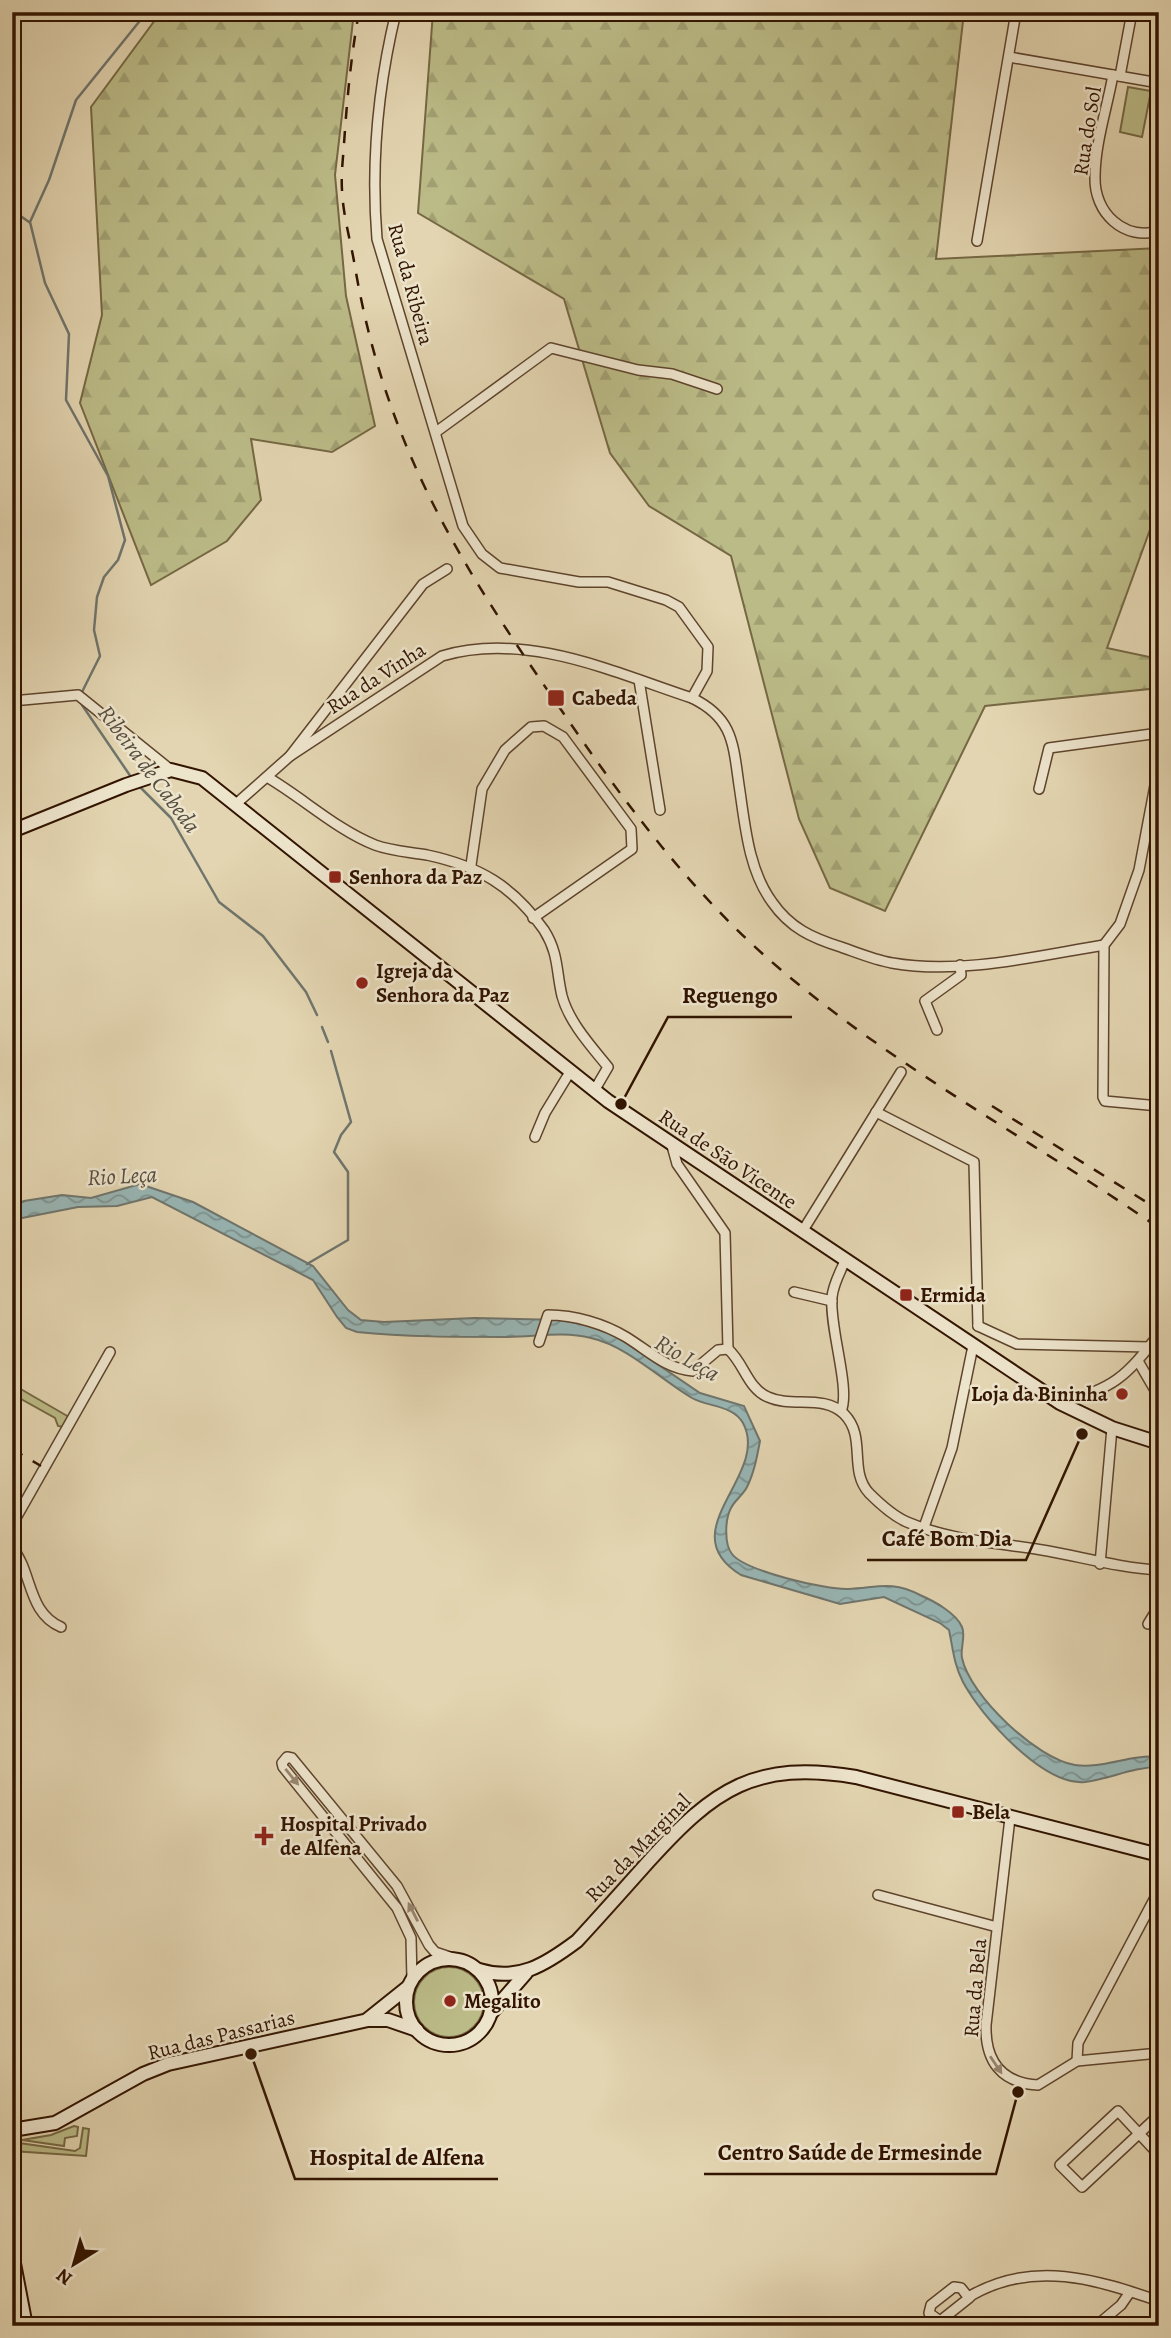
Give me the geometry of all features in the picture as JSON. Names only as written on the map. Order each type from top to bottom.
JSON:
[{"type":"street","name":"Rua da Ribeira","points":[[396,12],[383,66],[373,195],[377,239],[463,526],[482,554],[500,568],[579,582],[608,582],[666,600],[679,607],[708,647],[706,671],[692,698]]},
{"type":"street","points":[[977,241],[1016,12]]},
{"type":"street","name":"Rua do Sol","points":[[1132,12],[1095,177],[1097,197],[1112,221],[1125,230],[1140,234],[1159,231]]},
{"type":"street","points":[[1009,57],[1159,83]]},
{"type":"street","points":[[436,432],[551,348],[638,370],[672,374],[717,389]]},
{"type":"street","points":[[237,803],[290,756],[424,584],[447,569]]},
{"type":"street","name":"Rua da Vinha","points":[[290,756],[442,656],[466,649],[502,648],[549,653],[639,680],[713,708],[726,724],[734,754],[750,852],[770,900],[787,921],[802,933],[893,963],[960,965],[1104,945]]},
{"type":"street","points":[[639,680],[660,810]]},
{"type":"street","points":[[12,701],[78,695],[171,770]]},
{"type":"street","points":[[471,865],[482,789],[506,750],[531,727],[544,726],[563,737],[631,829],[634,844],[632,849],[533,918]]},
{"type":"street","points":[[1039,789],[1049,748],[1159,733]]},
{"type":"street","points":[[1159,764],[1137,879],[1120,924],[1104,945],[1102,1097],[1105,1101],[1159,1107]]},
{"type":"street","points":[[12,831],[126,785],[171,770]]},
{"type":"street","name":"Rua de São Vicente","points":[[171,770],[202,778],[237,803],[594,1091],[672,1146],[1060,1403],[1112,1428],[1159,1443]]},
{"type":"street","points":[[267,777],[359,838],[378,846],[471,865],[492,878],[533,918],[555,951],[562,995],[569,1012],[608,1067],[594,1091]]},
{"type":"street","points":[[937,1030],[925,1001],[961,975],[960,965]]},
{"type":"street","points":[[536,1137],[545,1113],[570,1072]]},
{"type":"street","points":[[802,1232],[901,1072]]},
{"type":"street","points":[[876,1112],[974,1162],[978,1326],[970,1344],[952,1448],[924,1527]]},
{"type":"street","points":[[672,1146],[677,1164],[725,1233],[727,1349],[739,1360],[758,1392],[782,1402],[817,1403],[841,1411],[853,1425],[858,1439],[858,1468],[867,1491],[896,1515],[924,1527],[1100,1564],[1159,1570]]},
{"type":"street","points":[[841,1411],[844,1396],[835,1345],[832,1301],[845,1261]]},
{"type":"street","points":[[794,1292],[832,1301]]},
{"type":"street","points":[[539,1342],[548,1315],[562,1315],[612,1330],[678,1370],[693,1371],[718,1350],[727,1349]]},
{"type":"street","points":[[978,1326],[1017,1344],[1149,1347]]},
{"type":"street","points":[[1060,1403],[1112,1385],[1138,1361],[1159,1334]]},
{"type":"street","points":[[12,1525],[110,1352]]},
{"type":"street","points":[[1138,1361],[1159,1397]]},
{"type":"street","points":[[1100,1564],[1112,1428]]},
{"type":"street","points":[[12,1547],[23,1560],[41,1614],[61,1627]]},
{"type":"street","points":[[1148,1624],[1159,1606]]},
{"type":"street","points":[[479,1970],[491,1989],[492,2012],[480,2032],[460,2044],[436,2043],[417,2030],[408,2013],[411,1938],[397,1908],[283,1767],[282,1763],[286,1757],[292,1758],[404,1895],[435,1952],[496,1975],[526,1973]]},
{"type":"street","name":"Rua da Marginal","points":[[492,2012],[526,1973],[577,1941],[687,1819],[712,1799],[756,1778],[818,1770],[867,1779],[1159,1855]]},
{"type":"street","name":"Rua da Bela","points":[[1010,1818],[986,2025],[986,2041],[992,2061],[1005,2077],[1038,2085],[1077,2061],[1159,2053]]},
{"type":"street","points":[[325,1819],[336,1819],[355,1842],[365,1847]]},
{"type":"street","points":[[1077,2061],[1077,2043],[1159,1890]]},
{"type":"street","points":[[878,1895],[998,1927]]},
{"type":"street","points":[[411,1982],[431,1963],[456,1959]]},
{"type":"street","name":"Rua das Passarias","points":[[368,2020],[388,2006],[411,1982]]},
{"type":"street","name":"Rua das Passarias","points":[[12,2130],[55,2123],[143,2074],[168,2064],[368,2020],[388,2020],[417,2030]]},
{"type":"street","points":[[1159,2115],[1140,2134],[1082,2187],[1060,2165],[1118,2111],[1140,2134],[1159,2155]]},
{"type":"street","points":[[12,2253],[26,2326]]},
{"type":"street","points":[[969,2298],[961,2288],[954,2287],[931,2305],[929,2313],[940,2322],[969,2298],[994,2283],[1019,2276],[1097,2282],[1159,2301]]},
{"type":"street","points":[[1096,2326],[1121,2305],[1130,2292]]},
{"type":"green space","points":[[161,12],[354,12],[335,175],[346,296],[375,426],[332,452],[251,439],[261,500],[227,541],[151,585],[80,403],[102,315],[91,107]]},
{"type":"green space","points":[[433,12],[964,12],[936,259],[1159,248],[1159,522],[1151,527],[1107,648],[1159,659],[1159,688],[985,706],[885,911],[830,888],[799,819],[731,556],[649,506],[610,453],[564,299],[418,213]]},
{"type":"green space","points":[[1128,87],[1151,91],[1142,137],[1120,132]]},
{"type":"green space","points":[[12,1384],[69,1417],[63,1427],[58,1426],[55,1418],[12,1394]]},
{"type":"green space","points":[[449,1967],[474,1977],[484,2002],[474,2027],[449,2037],[424,2027],[414,2002],[424,1977]]},
{"type":"green space","points":[[78,2127],[77,2136],[65,2138],[64,2146],[22,2140],[51,2135]]},
{"type":"green space","points":[[83,2128],[89,2129],[86,2156],[12,2151],[12,2142],[75,2151],[80,2148]]},
{"type":"water","points":[[140,1184],[193,1202],[313,1266],[348,1310],[361,1320],[384,1322],[475,1318],[561,1320],[583,1324],[613,1334],[700,1393],[744,1406],[760,1441],[749,1482],[729,1513],[726,1531],[732,1554],[753,1567],[805,1583],[848,1589],[892,1586],[910,1590],[944,1608],[959,1622],[963,1634],[962,1658],[968,1673],[991,1707],[1025,1739],[1042,1751],[1075,1765],[1159,1757],[1159,1767],[1085,1782],[1068,1780],[1051,1773],[1015,1746],[984,1713],[963,1682],[954,1657],[949,1630],[940,1623],[884,1597],[840,1604],[741,1575],[722,1558],[715,1540],[717,1521],[744,1462],[748,1443],[743,1423],[739,1417],[727,1410],[692,1398],[617,1348],[591,1338],[570,1335],[450,1337],[357,1332],[346,1328],[313,1280],[152,1197],[117,1206],[78,1207],[12,1220],[12,1206],[24,1201],[62,1195],[91,1198]]},
{"type":"waterway","name":"Ribeira de Cabeda","points":[[82,692],[100,656],[94,630],[97,597],[104,577],[118,560],[125,540],[108,476],[66,400],[69,334],[45,283],[30,222],[49,180],[76,100],[147,12]]},
{"type":"waterway","points":[[12,210],[29,222]]},
{"type":"waterway","name":"Ribeira de Cabeda","points":[[82,705],[131,777]]},
{"type":"waterway","name":"Ribeira de Cabeda","points":[[138,785],[171,818],[219,902],[263,936],[306,992],[317,1015]]},
{"type":"waterway","name":"Ribeira de Cabeda","points":[[322,1027],[328,1042]]},
{"type":"waterway","name":"Ribeira de Cabeda","points":[[307,1264],[348,1240],[348,1172],[334,1152],[341,1135],[351,1122],[331,1051]]},
{"type":"railway","points":[[359,12],[348,94],[342,184],[345,219],[369,332],[386,392],[408,449],[433,503],[492,607],[637,816],[691,881],[749,941],[824,1005],[870,1039],[1159,1228]]},
{"type":"railway","points":[[992,1106],[1159,1210]]},
{"type":"railway","points":[[12,1449],[41,1466]]},
{"type":"place","name":"Cabeda","points":[[556,698]]},
{"type":"place","name":"Senhora da Paz","points":[[335,877]]},
{"type":"place","name":"Igreja da Senhora da Paz","points":[[362,983]]},
{"type":"place","name":"Reguengo","points":[[621,1104]]},
{"type":"place","name":"Ermida","points":[[906,1295]]},
{"type":"place","name":"Loja da Bininha","points":[[1122,1394]]},
{"type":"place","name":"Café Bom Dia","points":[[1082,1434]]},
{"type":"place","name":"Bela","points":[[958,1812]]},
{"type":"place","name":"Hospital Privado de Alfena","points":[[264,1836]]},
{"type":"place","name":"Megalito","points":[[450,2001]]},
{"type":"place","name":"Hospital de Alfena","points":[[251,2054]]},
{"type":"place","name":"Centro Saúde de Ermesinde","points":[[1018,2092]]},
{"type":"water label","name":"Rio Leça","points":[[122,1176]]},
{"type":"water label","name":"Rio Leça","points":[[687,1358]]}]
